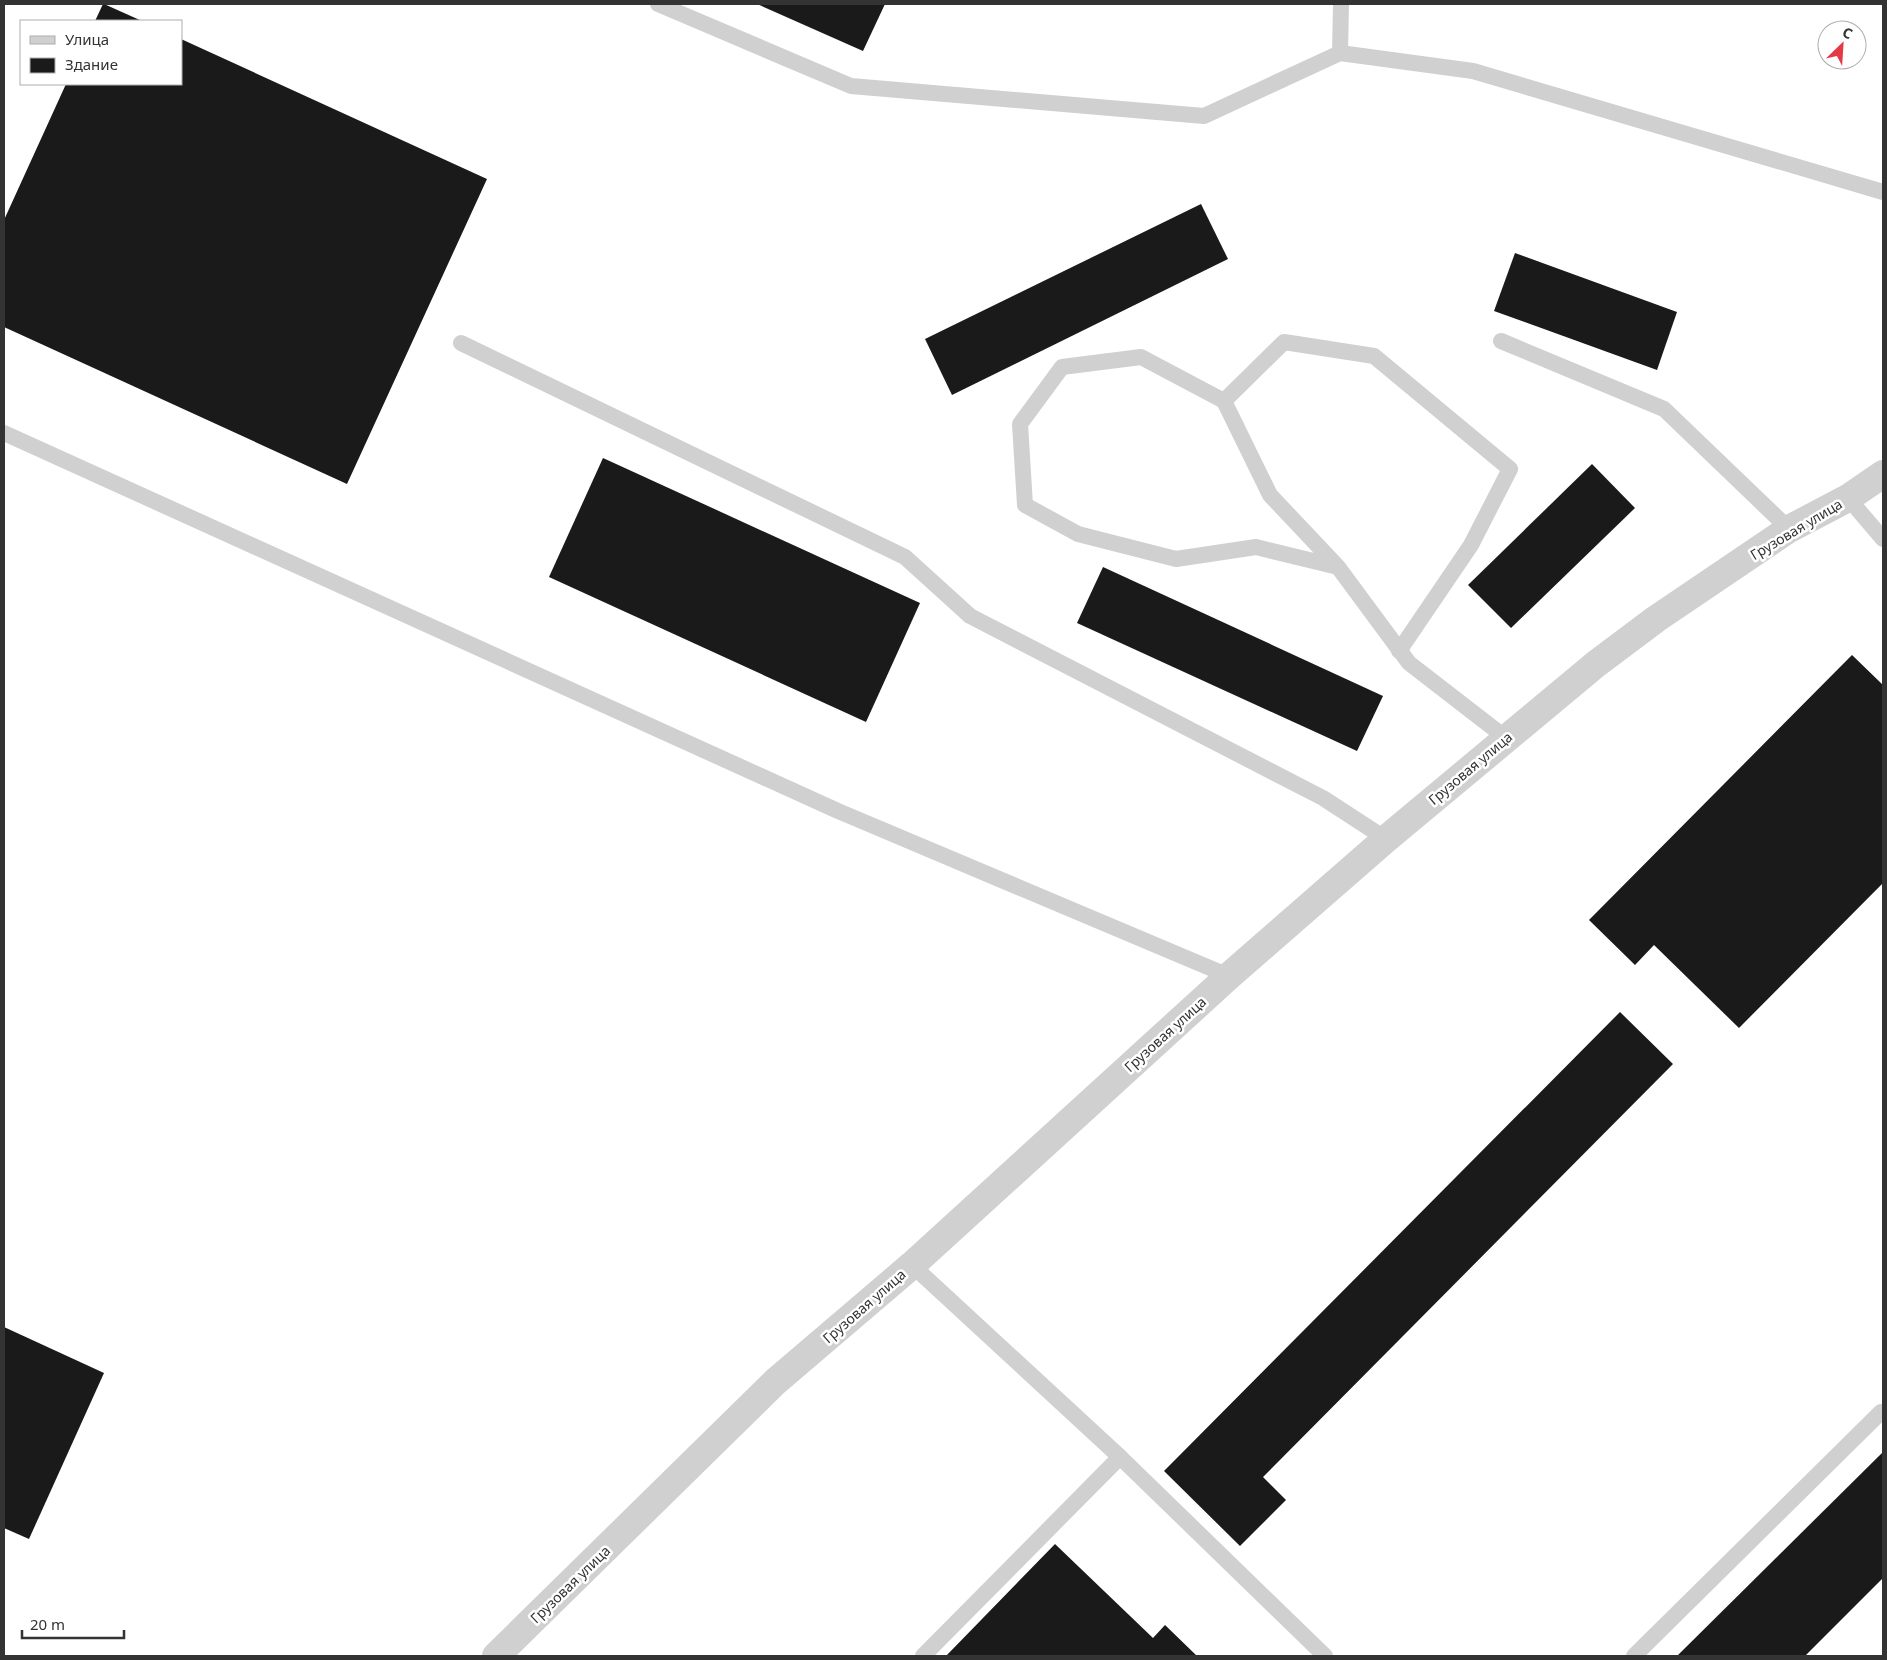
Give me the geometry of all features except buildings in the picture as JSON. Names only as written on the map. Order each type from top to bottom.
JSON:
[{"type":"street","name":"Грузовая улица","points":[[496,1656],[775,1382],[912,1265],[1229,976],[1386,839],[1596,664],[1656,619],[1789,529],[1848,498],[1883,474]]},
{"type":"lane","points":[[658,4],[851,86],[1204,116],[1340,53],[1473,71],[1883,192]]},
{"type":"lane","points":[[1340,53],[1341,4]]},
{"type":"lane","points":[[1224,401],[1284,342],[1374,356],[1510,469],[1471,545],[1399,651]]},
{"type":"lane","points":[[1501,342],[1664,409],[1789,529]]},
{"type":"lane","points":[[461,343],[905,557],[970,616],[1323,798],[1386,839]]},
{"type":"lane","points":[[1338,567],[1256,547],[1176,559],[1078,534],[1025,505],[1020,424],[1062,367],[1142,357],[1224,401],[1270,496],[1338,567],[1409,663],[1506,738]]},
{"type":"lane","points":[[4,433],[838,811],[1229,976]]},
{"type":"lane","points":[[1848,498],[1883,539]]},
{"type":"lane","points":[[912,1265],[1120,1457],[1325,1656]]},
{"type":"lane","points":[[1634,1656],[1881,1412]]},
{"type":"lane","points":[[923,1656],[1120,1457]]}]
